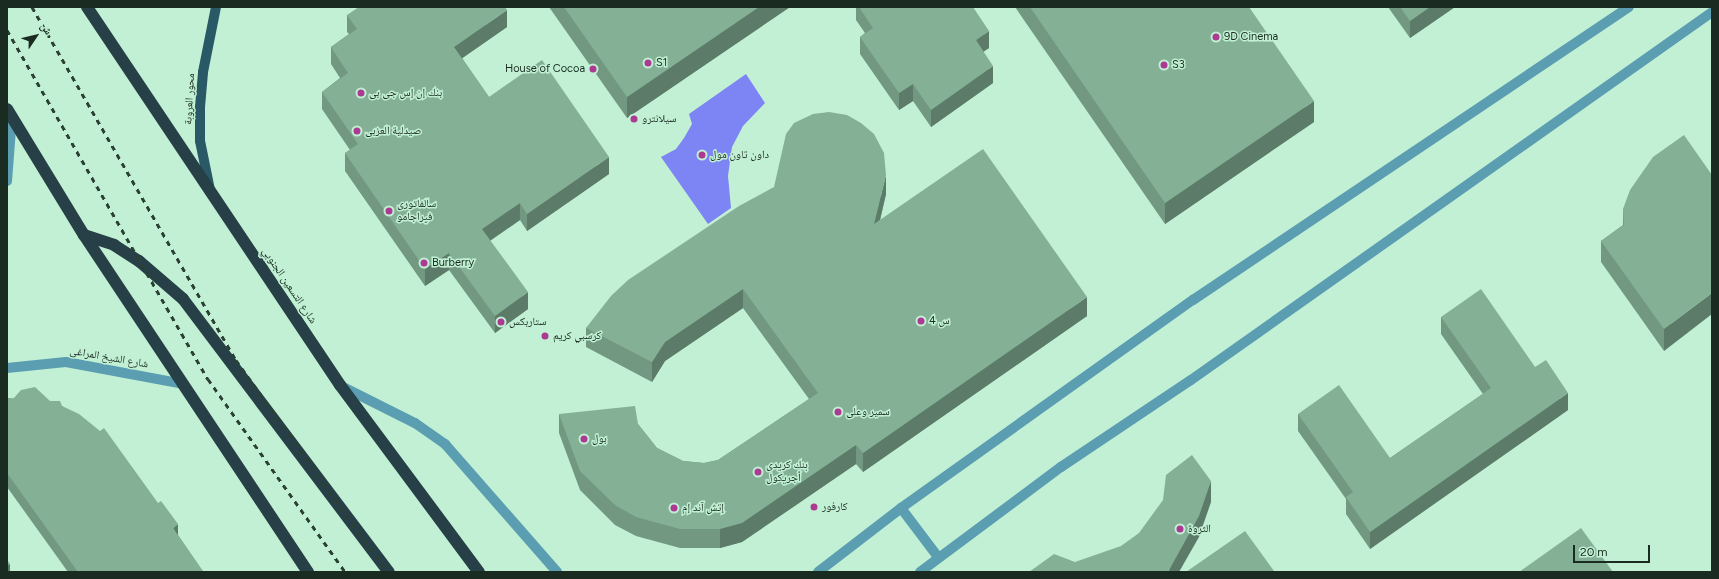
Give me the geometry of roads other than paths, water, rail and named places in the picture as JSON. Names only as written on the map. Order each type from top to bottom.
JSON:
[{"type":"highway","name":"شارع التسعين الجنوبي","points":[[87,7],[340,385],[479,572]]},
{"type":"highway","points":[[9,112],[84,235],[308,572]]},
{"type":"highway","points":[[84,235],[114,245],[139,261],[183,299],[389,572]]},
{"type":"main road","name":"محور العروبة","points":[[210,192],[200,141],[200,107],[204,64],[216,7]]},
{"type":"street","points":[[818,572],[901,508],[1193,300],[1629,7]]},
{"type":"street","points":[[920,572],[938,557],[1712,12]]},
{"type":"street","points":[[7,181],[9,112]]},
{"type":"street","name":"شارع الشيخ المراغى","points":[[7,368],[66,362],[183,384]]},
{"type":"street","points":[[340,385],[415,423],[445,444],[557,572]]},
{"type":"street","points":[[901,508],[938,557]]},
{"type":"railway","points":[[32,7],[236,360],[387,572]]},
{"type":"railway","points":[[7,30],[208,379],[345,572]]},
{"type":"place","name":"9D Cinema","points":[[1216,37]]},
{"type":"place","name":"S1","points":[[648,63]]},
{"type":"place","name":"S3","points":[[1164,65]]},
{"type":"place","name":"House of Cocoa","points":[[593,69]]},
{"type":"place","name":"بنك إن إس جى بى","points":[[361,93]]},
{"type":"place","name":"سيلانترو","points":[[634,119]]},
{"type":"place","name":"صيدلية العزبى","points":[[357,131]]},
{"type":"place","name":"داون تاون مول","points":[[702,155]]},
{"type":"place","name":"سالفاتورى فيراجامو","points":[[389,211]]},
{"type":"place","name":"Burberry","points":[[424,263]]},
{"type":"place","name":"س 4","points":[[921,321]]},
{"type":"place","name":"ستاربكس","points":[[501,322]]},
{"type":"place","name":"كرسبي كريم","points":[[545,336]]},
{"type":"place","name":"سمير وعلى","points":[[838,412]]},
{"type":"place","name":"بول","points":[[584,439]]},
{"type":"place","name":"بنك كريدى أجريكول","points":[[758,472]]},
{"type":"place","name":"كارفور","points":[[814,507]]},
{"type":"place","name":"إتش آند إم","points":[[674,508]]},
{"type":"place","name":"الثروة","points":[[1180,529]]}]
